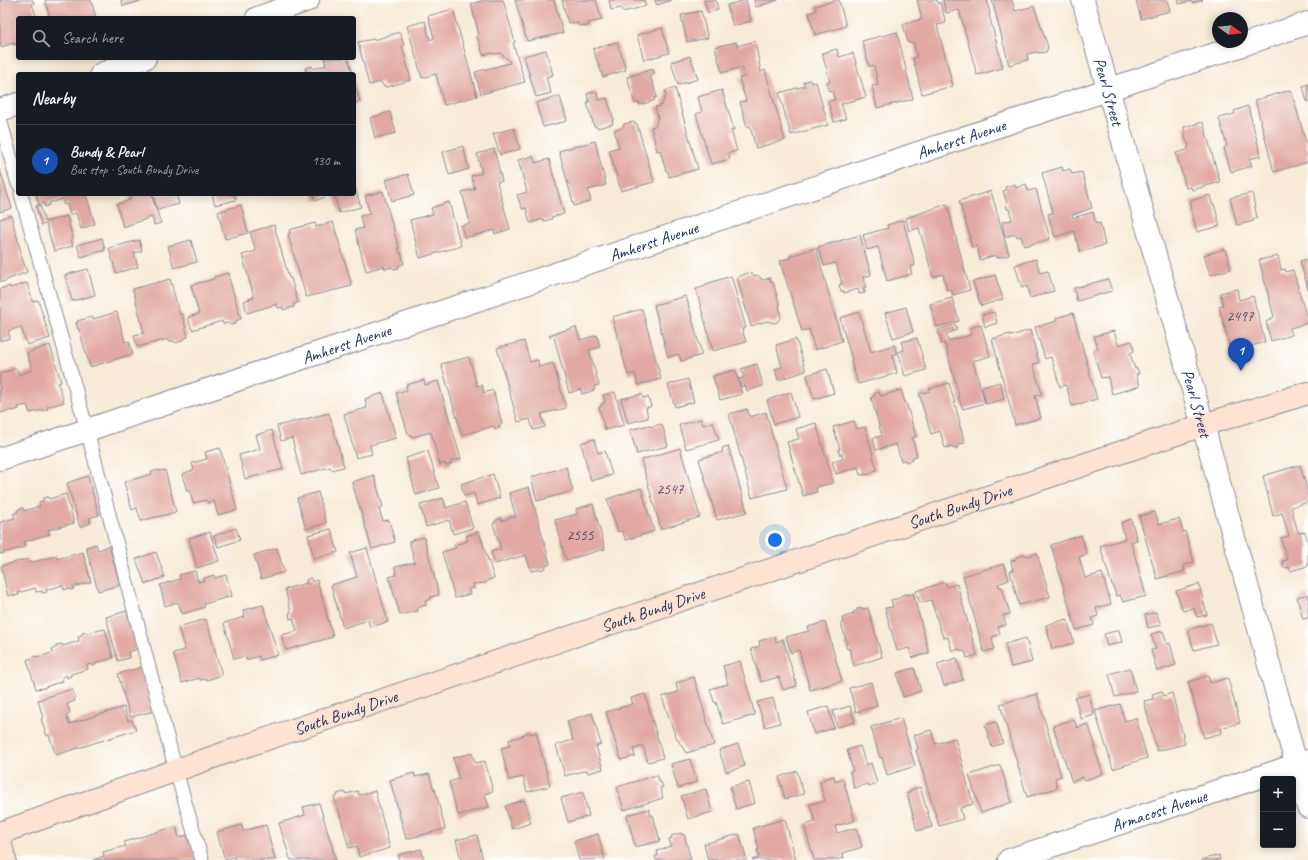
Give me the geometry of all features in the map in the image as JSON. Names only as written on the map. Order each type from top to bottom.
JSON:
[{"type":"main road","name":"South Bundy Drive","points":[[0,833],[176,771],[1042,478],[1203,425],[1308,393]]},
{"type":"main road","points":[[0,842],[5,860]]},
{"type":"street","points":[[263,16],[308,0]]},
{"type":"street","name":"Pearl Street","points":[[1083,0],[1203,425],[1302,763],[1308,807]]},
{"type":"street","name":"Amherst Avenue","points":[[0,459],[1308,23]]},
{"type":"street","points":[[106,72],[140,60]]},
{"type":"street","points":[[0,110],[16,105]]},
{"type":"street","name":"Armacost Avenue","points":[[1009,860],[1302,763]]},
{"type":"lane","points":[[0,119],[16,177]]},
{"type":"lane","points":[[22,196],[87,430],[176,771],[202,860]]},
{"type":"building","points":[[0,0],[33,0],[34,3],[32,4],[36,16],[16,16],[16,44],[14,45],[14,43],[1,47]]},
{"type":"building","points":[[45,0],[91,0],[95,16],[49,16]]},
{"type":"building","points":[[121,0],[144,0],[123,6]]},
{"type":"building","points":[[485,0],[503,0],[515,42],[513,43],[525,82],[481,94],[475,72],[510,63],[509,60],[500,53],[483,55],[477,35],[479,34],[471,4]]},
{"type":"building","points":[[515,0],[554,0],[563,33],[527,41]]},
{"type":"building","points":[[562,0],[596,0],[602,20],[588,23],[589,25],[584,27],[584,25],[579,26],[578,23],[568,23]]},
{"type":"building","points":[[609,0],[644,0],[646,6],[623,12],[621,8],[611,10]]},
{"type":"building","points":[[655,0],[672,0],[657,5]]},
{"type":"building","points":[[704,0],[716,0],[718,10],[708,13]]},
{"type":"building","points":[[746,0],[751,21],[733,26],[727,5]]},
{"type":"building","points":[[754,0],[778,0],[756,7]]},
{"type":"building","points":[[839,0],[846,26],[815,35],[809,13],[816,11],[815,6]]},
{"type":"building","points":[[917,0],[937,0],[938,3],[940,3],[946,23],[937,25],[953,86],[922,94],[913,58],[917,57],[913,42],[908,43],[903,24],[922,19]]},
{"type":"building","points":[[943,0],[987,0],[989,14],[1003,68],[977,75],[959,10],[946,13]]},
{"type":"building","points":[[992,0],[1012,0],[1015,11],[1034,6],[1048,47],[1046,52],[1027,54],[1028,60],[1009,65]]},
{"type":"building","points":[[1136,0],[1167,0],[1170,11],[1141,19]]},
{"type":"building","points":[[1178,0],[1203,0],[1179,4]]},
{"type":"building","points":[[453,9],[477,96],[444,105],[436,74],[422,78],[407,26],[425,21],[430,40],[434,38],[428,16]]},
{"type":"building","points":[[701,11],[708,38],[687,42],[681,15]]},
{"type":"building","points":[[662,28],[669,53],[644,60],[637,35]]},
{"type":"building","points":[[400,32],[411,80],[387,87],[383,86],[381,82],[369,85],[358,42],[374,40]]},
{"type":"building","points":[[897,32],[913,99],[877,108],[872,86],[878,85],[874,65],[869,66],[862,41]]},
{"type":"building","points":[[755,41],[761,72],[765,70],[785,140],[756,148],[750,126],[747,127],[740,102],[746,101],[739,78],[745,77],[742,67],[722,73],[715,47],[736,42],[737,46]]},
{"type":"building","points":[[617,42],[626,70],[603,77],[593,49]]},
{"type":"building","points":[[837,49],[839,57],[853,53],[866,97],[841,104],[846,119],[834,122],[828,101],[835,100],[832,90],[829,91],[826,83],[830,82],[822,53]]},
{"type":"building","points":[[546,50],[553,75],[546,77],[551,93],[536,97],[524,56]]},
{"type":"building","points":[[690,56],[698,79],[678,85],[671,62]]},
{"type":"building","points":[[325,60],[349,60],[352,72],[304,72],[306,71],[305,68],[312,66],[313,69],[326,65]]},
{"type":"building","points":[[653,69],[654,74],[650,75],[657,97],[654,98],[655,100],[640,105],[639,102],[635,104],[627,77]]},
{"type":"building","points":[[810,80],[811,83],[816,82],[828,125],[791,135],[779,93],[805,86],[803,82]]},
{"type":"building","points":[[1308,84],[1308,102],[1307,102],[1303,86]]},
{"type":"building","points":[[356,88],[360,102],[356,103]]},
{"type":"building","points":[[675,88],[698,169],[669,177],[660,150],[657,151],[651,127],[655,126],[658,117],[655,107],[661,106],[666,95],[665,91]]},
{"type":"building","points":[[722,90],[734,130],[731,130],[737,151],[728,153],[730,159],[711,164],[696,114],[702,112],[698,97]]},
{"type":"building","points":[[1291,90],[1308,150],[1308,162],[1274,172],[1255,100]]},
{"type":"building","points":[[596,91],[599,100],[607,98],[614,120],[612,121],[613,124],[597,128],[594,126],[587,103],[589,102],[587,94]]},
{"type":"building","points":[[560,96],[567,121],[543,127],[536,103]]},
{"type":"building","points":[[1248,106],[1261,156],[1249,159],[1252,166],[1231,172],[1224,148],[1227,146],[1219,118],[1235,114],[1234,111]]},
{"type":"building","points":[[390,112],[396,133],[375,138],[370,118]]},
{"type":"building","points":[[633,122],[637,124],[654,182],[621,191],[609,150],[619,147],[614,130],[622,128],[624,124]]},
{"type":"building","points":[[1203,122],[1220,182],[1192,190],[1191,187],[1186,188],[1176,153],[1187,150],[1189,145],[1186,141],[1184,127]]},
{"type":"building","points":[[514,128],[520,149],[500,155],[493,134]]},
{"type":"building","points":[[595,141],[606,185],[588,190],[591,201],[574,206],[559,151]]},
{"type":"building","points":[[463,146],[469,169],[449,175],[443,152]]},
{"type":"building","points":[[494,149],[502,181],[497,182],[510,229],[495,234],[494,230],[465,238],[461,226],[470,223],[462,192],[475,189],[471,176],[482,173],[477,154]]},
{"type":"building","points":[[533,156],[535,163],[549,159],[564,214],[551,217],[552,219],[544,221],[544,219],[530,223],[526,208],[522,209],[517,195],[527,192],[518,160]]},
{"type":"building","points":[[1062,167],[1063,171],[1070,169],[1072,174],[1082,172],[1092,208],[1072,215],[1073,218],[1093,212],[1096,224],[1100,223],[1105,245],[1080,252],[1074,231],[1055,237],[1048,214],[1053,213],[1042,173]]},
{"type":"building","points":[[0,170],[12,208],[0,212]]},
{"type":"building","points":[[408,174],[414,195],[392,201],[386,180]]},
{"type":"building","points":[[1015,184],[1016,188],[1026,184],[1028,191],[1036,189],[1050,239],[1024,246],[1021,236],[1017,237],[1016,234],[1005,237],[1002,222],[1012,220],[1009,209],[1007,209],[1007,203],[1003,191],[1006,190],[1005,187]]},
{"type":"building","points":[[356,191],[361,207],[339,213],[335,196],[356,196]]},
{"type":"building","points":[[383,191],[404,264],[399,265],[399,268],[394,269],[391,267],[385,269],[384,266],[366,271],[355,230],[363,228],[360,216],[370,214],[365,196]]},
{"type":"building","points":[[991,191],[1009,255],[997,258],[996,255],[980,260],[977,246],[972,248],[970,236],[959,201]]},
{"type":"building","points":[[1252,193],[1257,218],[1253,219],[1254,221],[1237,225],[1230,198]]},
{"type":"building","points":[[1210,195],[1220,226],[1197,232],[1190,201]]},
{"type":"building","points":[[37,196],[87,196],[95,224],[81,229],[76,213],[70,215],[67,204],[64,205],[62,199],[49,203],[49,205],[45,207],[44,203],[39,205]]},
{"type":"building","points":[[129,196],[152,196],[161,223],[154,225],[152,217],[123,227],[117,204],[130,200]]},
{"type":"building","points":[[154,196],[177,196],[179,204],[157,210]]},
{"type":"building","points":[[213,196],[235,196],[236,200],[215,205]]},
{"type":"building","points":[[314,196],[325,196],[325,197],[315,201]]},
{"type":"building","points":[[449,202],[461,246],[420,258],[410,220],[433,214],[431,208]]},
{"type":"building","points":[[947,204],[970,290],[953,295],[951,289],[947,290],[943,274],[933,277],[919,228],[909,231],[906,218]]},
{"type":"building","points":[[40,205],[45,222],[67,216],[73,239],[71,239],[73,246],[54,251],[46,224],[41,225],[36,206]]},
{"type":"building","points":[[241,205],[248,233],[225,239],[218,212]]},
{"type":"building","points":[[11,215],[20,252],[27,272],[2,282],[0,281],[0,219]]},
{"type":"building","points":[[903,220],[915,265],[910,267],[912,274],[887,281],[878,247],[867,250],[863,235],[888,228],[887,225]]},
{"type":"building","points":[[333,222],[352,286],[306,297],[288,235],[290,234],[289,230],[315,223],[316,227]]},
{"type":"building","points":[[274,225],[289,278],[291,278],[298,303],[293,304],[294,307],[283,310],[283,307],[278,308],[277,304],[247,313],[244,301],[254,297],[242,255],[256,251],[250,232]]},
{"type":"building","points":[[860,235],[871,275],[863,277],[866,287],[863,288],[865,293],[859,294],[858,289],[844,293],[844,291],[841,291],[839,285],[842,284],[836,263],[824,266],[818,247]]},
{"type":"building","points":[[102,238],[105,250],[81,257],[77,245]]},
{"type":"building","points":[[139,240],[142,251],[134,253],[138,267],[116,273],[109,248]]},
{"type":"building","points":[[191,240],[197,262],[174,268],[168,246]]},
{"type":"building","points":[[816,248],[842,341],[815,350],[809,329],[802,331],[780,261],[790,258],[790,256]]},
{"type":"building","points":[[1225,249],[1231,269],[1210,275],[1204,255]]},
{"type":"building","points":[[1278,256],[1281,270],[1285,269],[1286,272],[1293,270],[1308,323],[1290,328],[1292,335],[1271,341],[1266,322],[1274,317],[1259,260]]},
{"type":"building","points":[[1036,259],[1040,273],[1048,271],[1054,291],[1030,298],[1027,286],[1022,288],[1015,265]]},
{"type":"building","points":[[1308,259],[1308,289],[1300,261]]},
{"type":"building","points":[[88,269],[95,295],[72,301],[65,275]]},
{"type":"building","points":[[229,273],[229,278],[241,319],[237,320],[235,324],[231,325],[228,323],[223,324],[222,321],[192,330],[188,317],[199,314],[191,285],[214,279],[214,277]]},
{"type":"building","points":[[747,273],[753,274],[754,276],[757,275],[763,280],[770,278],[771,282],[773,282],[780,306],[781,317],[777,322],[774,323],[767,321],[751,326],[737,278]]},
{"type":"building","points":[[995,275],[1003,299],[981,306],[973,282]]},
{"type":"building","points":[[731,276],[746,328],[742,329],[746,342],[713,351],[696,289],[706,286],[706,284]]},
{"type":"building","points":[[170,279],[188,337],[176,343],[174,341],[168,342],[168,339],[137,347],[134,335],[144,333],[133,289]]},
{"type":"building","points":[[1108,279],[1112,291],[1077,301],[1074,288]]},
{"type":"building","points":[[27,283],[33,302],[38,300],[50,338],[27,345],[21,327],[8,331],[10,338],[0,341],[0,289]]},
{"type":"building","points":[[1237,289],[1239,300],[1253,296],[1265,342],[1231,352],[1219,306],[1223,305],[1220,293]]},
{"type":"building","points":[[686,296],[702,355],[681,361],[679,354],[668,357],[654,305]]},
{"type":"building","points":[[952,298],[959,321],[937,327],[930,304]]},
{"type":"building","points":[[906,307],[913,332],[893,338],[885,313]]},
{"type":"building","points":[[642,309],[661,379],[638,385],[635,373],[628,375],[612,317]]},
{"type":"building","points":[[117,312],[125,342],[129,341],[133,354],[90,367],[76,323],[78,323],[77,321],[92,317],[93,319]]},
{"type":"building","points":[[859,312],[871,352],[894,345],[897,354],[892,355],[897,373],[858,384],[840,318]]},
{"type":"building","points":[[994,312],[997,323],[985,327],[982,315]]},
{"type":"building","points":[[1073,313],[1097,399],[1072,406],[1066,385],[1060,387],[1051,357],[1045,359],[1035,327],[1057,321],[1056,318]]},
{"type":"building","points":[[955,324],[957,330],[946,334],[948,341],[971,335],[970,328],[981,325],[990,356],[973,361],[985,403],[963,409],[958,397],[959,396],[945,344],[942,344],[938,330]]},
{"type":"building","points":[[576,327],[580,340],[597,335],[600,347],[589,350],[599,385],[594,386],[595,390],[582,394],[581,389],[569,393],[554,337],[550,338],[549,335]]},
{"type":"building","points":[[1030,330],[1039,363],[1033,364],[1042,394],[1035,396],[1041,418],[1015,425],[992,339],[1010,334],[1011,336]]},
{"type":"building","points":[[1114,331],[1118,345],[1132,341],[1134,351],[1130,353],[1135,369],[1137,368],[1139,374],[1136,374],[1140,386],[1112,394],[1108,377],[1101,378],[1093,351],[1098,349],[1094,336]]},
{"type":"building","points":[[917,338],[926,370],[905,376],[898,352],[904,350],[901,342]]},
{"type":"building","points":[[796,339],[806,371],[778,380],[775,369],[782,367],[776,345]]},
{"type":"building","points":[[524,341],[530,362],[538,360],[539,367],[553,363],[566,408],[541,414],[545,427],[533,430],[530,419],[518,422],[497,348]]},
{"type":"building","points":[[50,345],[61,382],[58,383],[64,402],[47,407],[48,409],[30,413],[27,405],[18,407],[19,409],[13,411],[0,413],[0,374],[16,368],[19,375],[32,370],[27,353]]},
{"type":"building","points":[[469,357],[477,386],[482,385],[484,393],[493,390],[502,424],[499,425],[500,428],[495,429],[494,426],[462,435],[441,364]]},
{"type":"building","points":[[757,364],[763,386],[747,391],[745,385],[741,387],[738,379],[744,378],[741,369]]},
{"type":"building","points":[[827,369],[834,393],[814,399],[807,375]]},
{"type":"building","points":[[735,370],[742,394],[720,400],[713,376]]},
{"type":"building","points":[[688,379],[694,402],[675,407],[668,385]]},
{"type":"building","points":[[424,380],[425,385],[438,381],[461,459],[451,461],[451,464],[446,466],[445,463],[440,465],[431,432],[413,437],[408,434],[396,393],[407,390],[406,385]]},
{"type":"building","points":[[1000,382],[1004,399],[986,404],[982,387]]},
{"type":"building","points":[[949,383],[965,443],[959,444],[958,448],[951,446],[945,448],[940,431],[931,434],[919,394],[930,391],[929,389]]},
{"type":"building","points":[[901,390],[916,437],[912,438],[917,456],[913,457],[912,460],[907,462],[904,460],[901,461],[896,444],[876,450],[873,438],[882,436],[871,397],[874,397],[874,394],[879,392],[881,396]]},
{"type":"building","points":[[615,392],[624,425],[605,430],[599,407],[605,402],[603,395]]},
{"type":"building","points":[[791,392],[798,417],[774,424],[767,400]]},
{"type":"building","points":[[383,393],[396,438],[370,445],[372,454],[356,458],[344,414],[367,408],[365,399]]},
{"type":"building","points":[[642,394],[643,398],[648,397],[651,406],[646,408],[648,418],[628,423],[621,399]]},
{"type":"building","points":[[747,409],[750,417],[766,412],[787,489],[752,498],[729,414]]},
{"type":"building","points":[[329,413],[344,467],[331,470],[330,467],[301,475],[292,438],[281,441],[277,426]]},
{"type":"building","points":[[701,419],[703,425],[713,422],[719,440],[686,449],[679,425]]},
{"type":"building","points":[[854,421],[857,429],[865,427],[877,470],[873,471],[871,474],[860,475],[858,467],[836,474],[832,462],[843,459],[842,454],[840,455],[838,449],[840,449],[833,427]]},
{"type":"building","points":[[816,423],[833,483],[816,487],[817,492],[803,496],[787,442],[799,439],[796,429]]},
{"type":"building","points":[[662,424],[668,446],[637,454],[630,430],[649,425],[649,427]]},
{"type":"building","points":[[272,430],[283,469],[245,479],[239,455],[260,449],[256,435]]},
{"type":"building","points":[[594,439],[598,453],[605,451],[612,475],[591,481],[581,443]]},
{"type":"building","points":[[728,446],[747,512],[717,520],[699,459],[723,452],[722,448]]},
{"type":"building","points":[[220,448],[237,510],[218,515],[214,501],[208,503],[206,500],[193,503],[190,490],[187,491],[182,474],[194,470],[192,463],[207,459],[205,452]]},
{"type":"building","points":[[680,448],[700,517],[661,529],[641,460]]},
{"type":"building","points":[[428,451],[439,488],[416,495],[406,458]]},
{"type":"building","points":[[1300,465],[1308,493],[1308,502],[1292,507],[1292,510],[1298,533],[1305,532],[1308,544],[1308,566],[1290,571],[1289,567],[1284,568],[1282,561],[1287,560],[1281,538],[1289,536],[1282,513],[1273,516],[1263,476]]},
{"type":"building","points":[[566,467],[573,491],[537,501],[531,477]]},
{"type":"building","points":[[165,470],[176,512],[141,521],[137,508],[132,510],[124,482],[152,474],[151,472]]},
{"type":"building","points":[[493,474],[500,498],[477,505],[474,493],[464,496],[461,484]]},
{"type":"building","points":[[374,475],[383,507],[379,509],[383,521],[389,520],[395,542],[372,549],[352,482]]},
{"type":"building","points":[[88,476],[99,515],[89,518],[91,523],[80,527],[67,483]]},
{"type":"building","points":[[529,487],[550,564],[544,569],[531,571],[526,555],[495,564],[491,552],[501,549],[493,524],[501,518],[502,521],[513,516],[513,518],[516,517],[509,493]]},
{"type":"building","points":[[641,488],[654,531],[626,540],[622,531],[618,532],[607,499]]},
{"type":"building","points":[[318,492],[326,523],[306,529],[297,498]]},
{"type":"building","points":[[66,494],[74,523],[48,530],[50,534],[24,542],[25,547],[0,554],[0,522],[15,518],[13,514],[18,512],[17,510],[23,508],[24,511],[40,506],[39,502],[43,501],[43,498],[48,497],[49,499]]},
{"type":"building","points":[[443,498],[446,508],[465,502],[473,528],[453,534],[449,520],[426,527],[420,505]]},
{"type":"building","points":[[593,504],[605,549],[566,560],[555,520],[577,514],[576,509]]},
{"type":"building","points":[[1155,512],[1159,524],[1179,519],[1183,532],[1185,531],[1194,562],[1183,565],[1185,571],[1157,579],[1139,516]]},
{"type":"building","points":[[1131,519],[1137,540],[1131,542],[1146,596],[1123,602],[1120,595],[1116,596],[1100,546],[1125,539],[1121,523]]},
{"type":"building","points":[[236,528],[240,540],[218,547],[214,536]]},
{"type":"building","points":[[331,529],[338,552],[314,559],[308,535]]},
{"type":"building","points":[[210,532],[219,561],[197,568],[189,538]]},
{"type":"building","points":[[479,532],[494,578],[488,580],[486,583],[473,584],[474,588],[468,589],[470,594],[455,598],[442,552],[456,548],[454,545],[468,541],[466,536]]},
{"type":"building","points":[[1081,535],[1087,554],[1079,557],[1085,578],[1102,573],[1111,604],[1096,608],[1098,616],[1092,618],[1094,625],[1076,630],[1051,545]]},
{"type":"building","points":[[424,537],[439,595],[430,597],[431,599],[425,601],[426,605],[417,608],[418,611],[400,615],[389,577],[396,575],[395,567],[415,562],[409,541]]},
{"type":"building","points":[[96,544],[98,550],[109,546],[120,585],[98,591],[86,547]]},
{"type":"building","points":[[277,548],[284,572],[261,579],[254,555]]},
{"type":"building","points":[[367,548],[388,622],[370,627],[368,620],[343,628],[331,585],[357,577],[350,553]]},
{"type":"building","points":[[83,552],[91,582],[73,587],[74,589],[70,590],[69,588],[64,590],[63,585],[46,590],[47,592],[42,593],[42,591],[36,592],[35,588],[18,593],[19,595],[14,596],[14,594],[8,596],[1,566],[28,559],[29,563],[56,556],[57,559]]},
{"type":"building","points":[[156,552],[165,577],[145,584],[136,559]]},
{"type":"building","points":[[1037,553],[1050,597],[1019,605],[1010,571],[1013,570],[1011,561],[1015,560],[1017,557]]},
{"type":"building","points":[[1004,564],[1009,580],[998,584],[999,587],[1002,587],[1010,614],[1003,615],[1006,625],[998,627],[1000,634],[992,637],[994,649],[984,652],[963,576]]},
{"type":"building","points":[[195,571],[198,582],[205,580],[204,578],[214,575],[214,578],[226,575],[232,596],[204,604],[205,607],[182,614],[178,602],[165,606],[160,585],[180,579],[179,575]]},
{"type":"building","points":[[311,578],[312,582],[317,580],[333,637],[286,650],[281,635],[297,631],[293,618],[290,619],[289,613],[291,612],[285,589],[307,583],[306,580]]},
{"type":"building","points":[[945,582],[947,587],[957,584],[977,655],[967,658],[966,653],[959,649],[952,651],[948,637],[944,638],[942,635],[931,600],[920,603],[916,591]]},
{"type":"building","points":[[1199,584],[1207,615],[1197,617],[1194,608],[1183,611],[1176,591]]},
{"type":"building","points":[[913,593],[929,653],[912,658],[909,648],[897,651],[885,608],[893,607],[891,600],[900,598],[902,595],[909,595]]},
{"type":"building","points":[[1308,594],[1308,618],[1303,619],[1297,597]]},
{"type":"building","points":[[263,605],[278,655],[260,660],[259,656],[246,660],[245,656],[234,659],[224,623],[245,617],[243,610]]},
{"type":"building","points":[[868,608],[882,657],[854,666],[849,648],[847,649],[845,644],[847,644],[841,623],[843,622],[842,618],[854,614],[853,612],[857,611],[857,609]]},
{"type":"building","points":[[127,611],[138,649],[128,652],[129,658],[118,661],[106,617]]},
{"type":"building","points":[[1156,612],[1161,625],[1148,628],[1145,615]]},
{"type":"building","points":[[206,619],[222,675],[207,680],[200,680],[199,678],[182,683],[173,653],[185,650],[178,627]]},
{"type":"building","points":[[1067,619],[1074,643],[1052,649],[1046,625]]},
{"type":"building","points":[[825,622],[842,681],[810,690],[799,650],[791,653],[786,637],[809,631],[808,627]]},
{"type":"building","points":[[1211,623],[1217,644],[1194,650],[1188,630]]},
{"type":"building","points":[[105,629],[113,658],[96,663],[92,666],[91,664],[87,665],[88,669],[71,674],[71,676],[67,678],[66,675],[62,677],[63,681],[45,688],[36,689],[27,660],[36,656],[53,653],[52,649],[57,647],[56,645],[62,644],[63,646],[79,641],[78,636],[82,635],[82,633]]},
{"type":"building","points":[[1119,630],[1122,642],[1107,646],[1104,634]]},
{"type":"building","points":[[1163,631],[1167,644],[1170,643],[1176,665],[1157,671],[1151,650],[1156,649],[1151,634]]},
{"type":"building","points":[[775,637],[776,642],[783,639],[797,686],[783,690],[779,677],[761,682],[751,649],[760,646],[759,641]]},
{"type":"building","points":[[1026,638],[1032,662],[1011,667],[1005,644]]},
{"type":"building","points":[[957,658],[963,680],[944,686],[937,664]]},
{"type":"building","points":[[740,661],[755,715],[723,724],[710,689],[728,684],[723,666]]},
{"type":"building","points":[[142,667],[155,711],[130,717],[118,674]]},
{"type":"building","points":[[914,668],[921,691],[903,697],[897,673]]},
{"type":"building","points":[[1130,668],[1136,691],[1115,697],[1109,674]]},
{"type":"building","points":[[1208,676],[1210,683],[1228,678],[1240,723],[1221,728],[1222,733],[1204,738],[1188,682]]},
{"type":"building","points":[[694,677],[714,745],[686,753],[675,735],[662,697],[678,692],[676,683]]},
{"type":"building","points":[[871,682],[877,706],[856,712],[849,688]]},
{"type":"building","points":[[72,689],[75,701],[67,704],[70,713],[66,715],[69,724],[124,707],[128,721],[132,720],[136,730],[56,755],[49,735],[47,736],[41,719],[43,718],[38,700]]},
{"type":"building","points":[[1162,691],[1164,696],[1172,693],[1185,744],[1157,751],[1144,701],[1153,699],[1152,694]]},
{"type":"building","points":[[645,694],[663,758],[648,762],[643,746],[633,749],[635,756],[621,760],[606,712],[633,704],[631,698]]},
{"type":"building","points":[[1037,694],[1061,776],[1055,778],[1057,788],[1027,797],[1000,704]]},
{"type":"building","points":[[1089,694],[1094,715],[1081,719],[1075,698]]},
{"type":"building","points":[[773,698],[780,723],[765,727],[757,702]]},
{"type":"building","points":[[1120,704],[1125,721],[1136,718],[1147,758],[1113,769],[1095,711]]},
{"type":"building","points":[[828,706],[834,728],[814,734],[808,712]]},
{"type":"building","points":[[850,706],[855,722],[837,727],[833,711]]},
{"type":"building","points":[[592,713],[601,744],[596,746],[603,769],[588,773],[587,770],[565,776],[556,745],[573,740],[567,721]]},
{"type":"building","points":[[901,718],[915,766],[887,775],[882,757],[880,758],[871,727]]},
{"type":"building","points":[[1074,719],[1077,728],[1088,724],[1103,774],[1084,780],[1083,777],[1072,782],[1053,726]]},
{"type":"building","points":[[996,722],[1003,743],[992,747],[985,725]]},
{"type":"building","points":[[931,730],[935,744],[955,738],[973,804],[960,808],[963,819],[939,826],[916,750],[918,749],[914,735]]},
{"type":"building","points":[[529,732],[532,734],[536,732],[550,786],[527,792],[523,777],[509,780],[501,748],[510,746],[509,740]]},
{"type":"building","points":[[738,744],[745,766],[726,772],[719,750]]},
{"type":"building","points":[[860,746],[866,765],[871,763],[877,783],[869,786],[868,784],[854,788],[850,772],[853,771],[847,750]]},
{"type":"building","points":[[472,753],[475,763],[485,761],[493,791],[485,794],[489,807],[458,815],[449,782],[459,779],[453,758]]},
{"type":"building","points":[[690,759],[697,782],[678,788],[671,764]]},
{"type":"building","points":[[1000,765],[1012,802],[981,813],[969,775]]},
{"type":"building","points":[[797,771],[804,794],[785,799],[779,777]]},
{"type":"building","points":[[414,773],[415,777],[429,774],[434,790],[435,789],[445,829],[406,839],[390,780]]},
{"type":"building","points":[[657,775],[659,782],[661,782],[663,787],[660,788],[663,798],[624,810],[617,787]]},
{"type":"building","points":[[834,776],[835,782],[843,779],[855,821],[835,826],[837,833],[856,828],[862,847],[843,853],[844,858],[836,860],[814,860],[804,825],[815,822],[810,804],[825,801],[820,782],[824,781],[823,779]]},
{"type":"building","points":[[749,782],[755,803],[736,809],[730,787]]},
{"type":"building","points":[[920,787],[932,827],[917,831],[907,793],[911,791],[910,790]]},
{"type":"building","points":[[706,789],[712,812],[688,819],[681,796]]},
{"type":"building","points":[[358,791],[359,795],[375,791],[390,848],[359,857],[357,846],[349,848],[334,797],[338,796],[337,794],[345,792],[346,794]]},
{"type":"building","points":[[583,792],[589,816],[568,822],[561,798]]},
{"type":"building","points":[[524,800],[531,823],[512,829],[505,806]]},
{"type":"building","points":[[319,803],[336,860],[292,860],[290,859],[279,823],[305,815],[303,807]]},
{"type":"building","points":[[649,809],[651,816],[653,815],[660,841],[635,847],[627,815]]},
{"type":"building","points":[[785,819],[796,860],[752,860],[759,858],[757,850],[759,850],[753,828]]},
{"type":"building","points":[[242,825],[243,831],[266,825],[275,860],[235,860],[234,857],[225,860],[217,832]]},
{"type":"building","points":[[176,826],[179,838],[187,835],[189,843],[191,842],[196,860],[93,860],[104,856],[103,852],[126,846],[124,842]]},
{"type":"building","points":[[681,833],[682,835],[684,834],[691,860],[656,860],[655,856],[658,856],[657,851],[671,846],[669,839],[672,838],[671,836]]},
{"type":"building","points":[[598,834],[605,859],[579,860],[574,841]]},
{"type":"building","points":[[739,834],[747,860],[708,860],[704,844]]},
{"type":"building","points":[[477,835],[483,860],[461,860],[456,840]]},
{"type":"building","points":[[421,849],[424,860],[399,860],[398,855]]},
{"type":"building","points":[[1219,855],[1220,860],[1201,860]]},
{"type":"place","name":"Bundy & Pearl","points":[[1241,371]]}]
